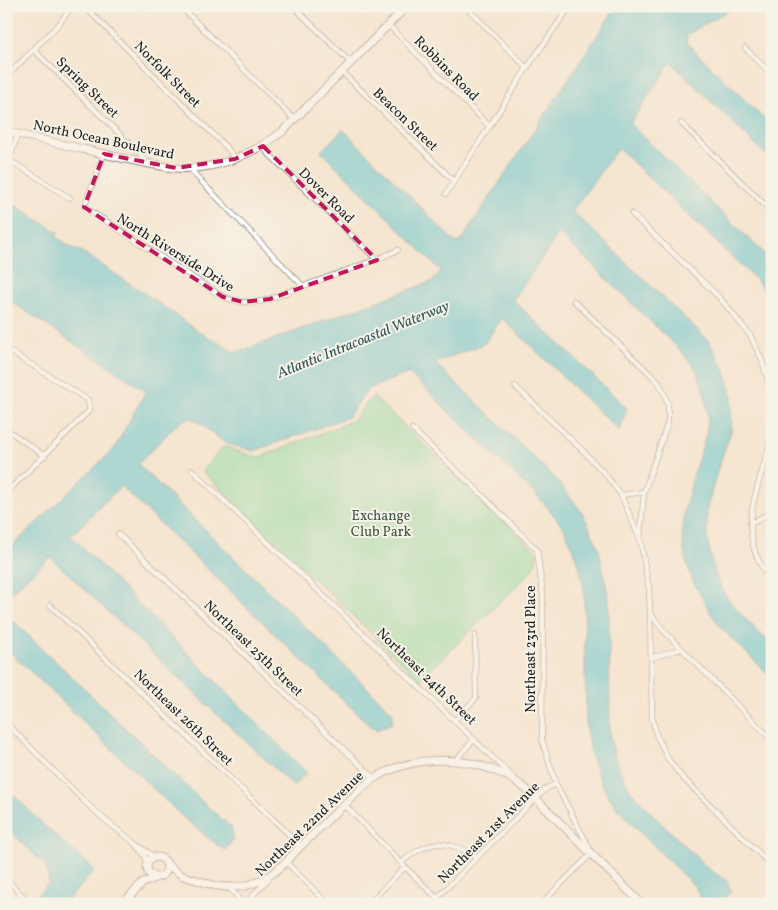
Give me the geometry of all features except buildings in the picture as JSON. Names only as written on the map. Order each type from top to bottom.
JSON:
[{"type":"street","points":[[6,77],[59,24],[72,6]]},
{"type":"street","name":"Norfolk Street","points":[[84,6],[228,149],[235,159]]},
{"type":"street","points":[[180,6],[295,120]]},
{"type":"street","points":[[293,6],[351,63]]},
{"type":"street","name":"North Ocean Boulevard","points":[[6,132],[176,168],[214,165],[235,159],[263,146],[282,132],[407,6]]},
{"type":"street","points":[[465,6],[528,68]]},
{"type":"street","points":[[561,6],[567,11]]},
{"type":"street","points":[[446,194],[570,6]]},
{"type":"street","name":"Robbins Road","points":[[388,25],[490,127]]},
{"type":"street","points":[[745,48],[772,75]]},
{"type":"street","name":"Spring Street","points":[[34,50],[138,152],[146,163]]},
{"type":"street","name":"Beacon Street","points":[[342,72],[454,181]]},
{"type":"street","points":[[681,123],[772,212]]},
{"type":"street","points":[[18,134],[8,159],[70,198]]},
{"type":"street","name":"Dover Road","points":[[263,146],[377,260]]},
{"type":"street","name":"North Riverside Drive","points":[[104,154],[84,207],[223,297],[232,300],[255,302],[270,299],[377,260],[398,250]]},
{"type":"street","points":[[189,168],[303,286]]},
{"type":"street","points":[[632,214],[720,297],[750,336],[762,360],[772,395]]},
{"type":"street","points":[[574,301],[659,383],[668,405],[668,422],[644,492],[640,538]]},
{"type":"street","points":[[6,349],[88,400],[90,410],[6,493]]},
{"type":"street","points":[[515,386],[606,474],[620,495],[640,538],[649,589],[652,717],[656,734],[668,759],[681,776],[772,866]]},
{"type":"street","points":[[772,424],[750,524],[752,541],[758,560],[772,581]]},
{"type":"street","points":[[6,429],[45,456]]},
{"type":"street","name":"Northeast 23rd Place","points":[[412,429],[537,550],[543,596],[542,740],[556,784],[592,853]]},
{"type":"street","name":"Northeast 24th Street","points":[[192,470],[536,798],[642,904]]},
{"type":"street","points":[[620,495],[644,492]]},
{"type":"street","points":[[750,524],[772,512]]},
{"type":"street","name":"Northeast 25th Street","points":[[118,534],[374,778]]},
{"type":"street","name":"Northeast 26th Street","points":[[50,605],[301,846]]},
{"type":"street","points":[[650,612],[681,649],[772,740]]},
{"type":"street","points":[[455,720],[476,698],[475,635]]},
{"type":"street","points":[[651,658],[681,649]]},
{"type":"street","points":[[6,723],[85,802],[136,844],[150,854],[161,858],[180,874],[229,888],[251,884],[273,873]]},
{"type":"street","points":[[456,760],[474,739]]},
{"type":"street","name":"Northeast 22nd Avenue","points":[[245,904],[273,873],[344,804],[374,778],[391,770],[408,764],[430,760],[456,760],[487,767],[504,774],[525,788]]},
{"type":"street","name":"Northeast 21st Avenue","points":[[437,898],[546,788],[556,784]]},
{"type":"street","points":[[344,804],[443,904]]},
{"type":"street","points":[[136,844],[145,856],[151,874],[160,876]]},
{"type":"street","points":[[368,904],[409,856],[424,846],[444,844],[460,848],[477,857]]},
{"type":"street","points":[[541,904],[592,853]]},
{"type":"street","points":[[143,883],[150,861],[158,858]]},
{"type":"street","points":[[286,862],[328,904]]},
{"type":"street","points":[[160,876],[167,870],[166,863]]},
{"type":"street","points":[[122,904],[143,883],[160,876],[180,874]]},
{"type":"street","points":[[6,879],[31,904]]},
{"type":"street","points":[[229,888],[236,895],[240,904]]},
{"type":"highlighted area","points":[[263,146],[377,260],[270,299],[243,302],[223,297],[84,207],[104,154],[176,168],[235,159]]},
{"type":"green space","name":"Exchange Club Park","points":[[373,396],[538,553],[533,570],[420,680],[202,471],[224,446],[258,458],[352,421]]},
{"type":"water","name":"Atlantic Intracoastal Waterway","points":[[617,6],[736,6],[688,34],[687,43],[772,127],[772,161],[671,62],[630,124],[772,261],[772,299],[753,277],[618,148],[572,211],[709,341],[724,368],[732,394],[731,432],[718,468],[707,508],[707,536],[716,576],[726,597],[772,645],[772,678],[722,629],[693,582],[685,558],[682,536],[684,512],[706,435],[708,417],[705,394],[697,371],[681,351],[559,233],[513,300],[627,408],[619,431],[502,318],[484,344],[435,363],[553,476],[582,512],[598,546],[609,599],[610,738],[617,765],[630,790],[656,818],[710,870],[727,881],[731,891],[719,904],[705,904],[703,902],[695,887],[618,810],[603,787],[592,760],[586,730],[584,589],[578,560],[564,528],[543,502],[409,373],[368,389],[348,417],[254,451],[225,443],[191,418],[183,420],[138,464],[393,713],[392,723],[377,730],[368,724],[121,486],[71,536],[307,773],[293,786],[50,557],[6,597],[6,552],[114,449],[146,391],[6,298],[6,213],[15,205],[59,233],[56,237],[147,295],[198,331],[236,353],[433,281],[441,271],[321,151],[343,129],[455,242],[460,242]]},
{"type":"water","points":[[6,614],[232,828],[233,840],[225,850],[184,818],[6,648]]},
{"type":"water","points":[[6,787],[46,827],[95,870],[64,904],[28,904],[49,883],[46,866],[6,827]]}]
